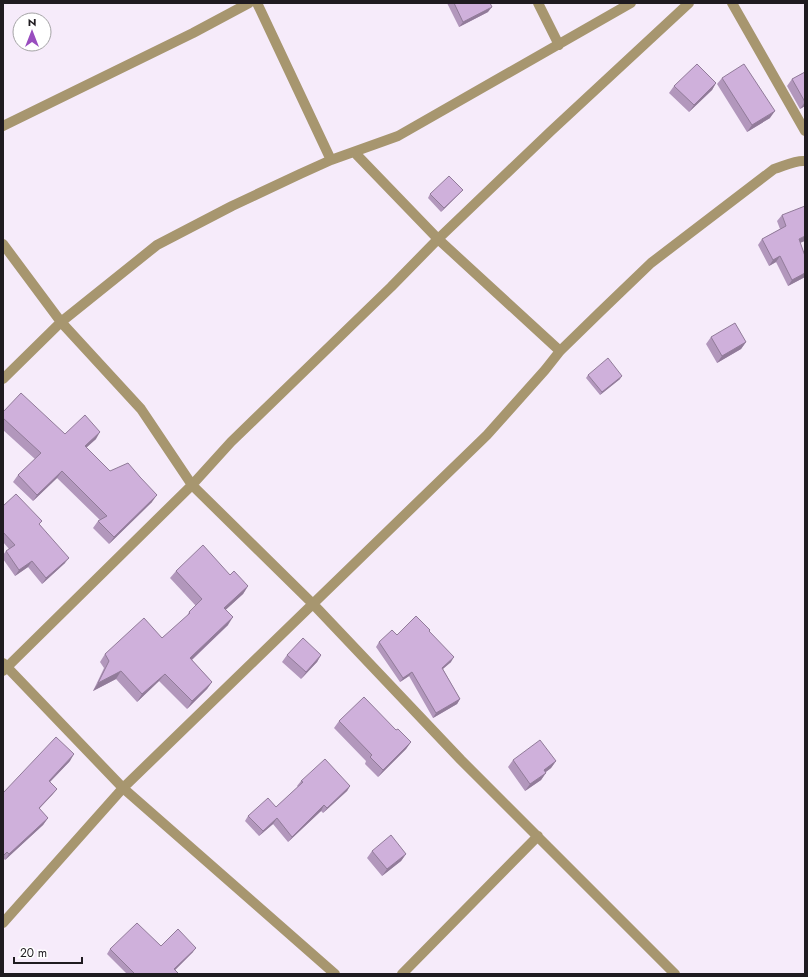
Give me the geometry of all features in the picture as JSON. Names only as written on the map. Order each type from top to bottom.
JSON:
[{"type":"street","points":[[3,126],[193,33],[249,3]]},
{"type":"street","points":[[257,3],[331,160]]},
{"type":"street","points":[[538,3],[558,45]]},
{"type":"street","points":[[3,379],[61,322],[157,245],[232,206],[331,160],[355,153],[398,136],[631,3]]},
{"type":"street","points":[[335,974],[123,788],[4,667],[192,484],[231,442],[391,288],[438,239],[689,3]]},
{"type":"street","points":[[732,3],[805,131]]},
{"type":"street","points":[[355,153],[438,239],[560,351]]},
{"type":"street","points":[[3,923],[123,788],[487,435],[560,351],[651,263],[774,169],[787,164],[805,161]]},
{"type":"street","points":[[3,244],[61,322],[141,409],[192,484],[313,604],[461,760],[675,974]]},
{"type":"street","points":[[402,974],[538,836]]},
{"type":"building","points":[[454,3],[490,3],[492,7],[463,22]]},
{"type":"building","points":[[697,64],[716,83],[694,105],[674,86]]},
{"type":"building","points":[[744,64],[775,111],[752,125],[722,78]]},
{"type":"building","points":[[805,72],[805,102],[792,79]]},
{"type":"building","points":[[449,176],[463,190],[444,208],[430,194]]},
{"type":"building","points":[[805,206],[805,236],[799,239],[805,256],[805,273],[792,280],[780,256],[773,260],[762,239],[786,226],[782,215]]},
{"type":"building","points":[[735,323],[746,342],[722,356],[711,337]]},
{"type":"building","points":[[608,358],[622,376],[602,392],[588,375]]},
{"type":"building","points":[[21,393],[65,434],[85,415],[100,432],[85,446],[110,471],[128,463],[157,495],[114,537],[98,521],[107,516],[62,471],[37,495],[18,475],[41,453],[3,418],[3,412]]},
{"type":"building","points":[[16,494],[42,521],[39,524],[69,558],[46,578],[32,561],[19,570],[6,551],[15,545],[3,532],[3,506]]},
{"type":"building","points":[[203,545],[230,575],[234,571],[248,586],[224,608],[233,617],[190,658],[212,682],[192,701],[165,674],[142,694],[121,671],[98,683],[109,661],[105,654],[144,618],[162,638],[190,613],[189,612],[202,599],[176,571]]},
{"type":"building","points":[[416,616],[454,657],[442,668],[460,699],[436,713],[412,672],[403,678],[379,642],[392,630],[397,635]]},
{"type":"building","points":[[303,638],[321,655],[306,672],[287,655]]},
{"type":"building","points":[[364,697],[396,730],[398,729],[411,742],[383,770],[370,757],[372,755],[339,721]]},
{"type":"building","points":[[56,737],[74,754],[49,781],[57,789],[39,808],[48,818],[9,854],[7,852],[3,856],[3,793]]},
{"type":"building","points":[[540,740],[556,761],[544,770],[546,773],[530,784],[513,760]]},
{"type":"building","points":[[325,759],[350,786],[327,808],[324,805],[292,837],[277,818],[263,831],[248,816],[268,798],[276,807]]},
{"type":"building","points":[[391,835],[406,854],[387,869],[372,851]]},
{"type":"building","points":[[137,923],[161,946],[178,929],[196,948],[174,969],[179,974],[135,974],[110,949]]}]
